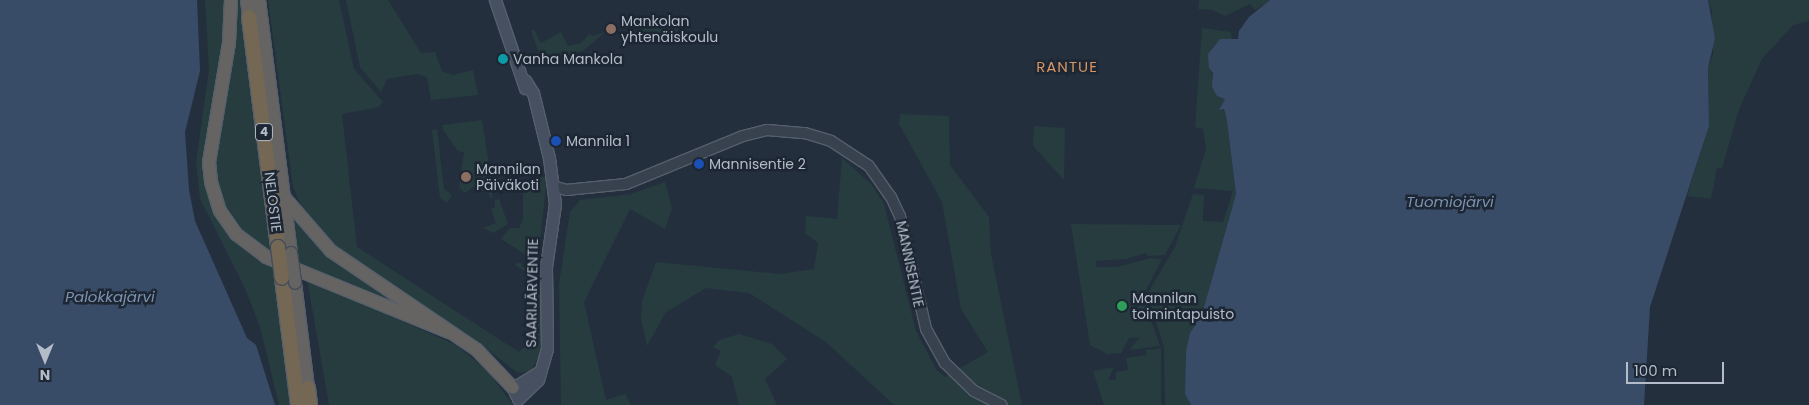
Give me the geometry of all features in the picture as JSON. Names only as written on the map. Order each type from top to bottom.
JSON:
[{"type":"highway","points":[[231,0],[228,42],[209,162],[211,182],[220,210],[236,234],[266,256],[449,332]]},
{"type":"highway","name":"NELOSTIE","points":[[247,0],[285,250],[298,405]]},
{"type":"highway","name":"NELOSTIE","points":[[259,0],[284,197],[285,250]]},
{"type":"highway","points":[[284,197],[320,242],[345,263],[477,350],[517,397]]},
{"type":"highway","name":"NELOSTIE","points":[[288,280],[310,405]]},
{"type":"main road","name":"SAARIJÄRVENTIE","points":[[495,0],[524,80],[532,89],[549,158],[556,204],[552,214],[546,267],[547,349],[540,371],[517,397]]},
{"type":"street","name":"MANNISENTIE","points":[[553,191],[626,184],[755,132],[788,131],[830,141],[868,166],[891,197],[900,216],[926,329],[945,363],[974,391],[1002,405]]},
{"type":"green space","points":[[205,0],[227,0],[225,42],[209,126],[217,212],[274,264],[291,405],[279,405],[260,327],[244,286],[200,199],[196,162],[209,69]]},
{"type":"green space","points":[[235,0],[241,0],[273,256],[252,244],[224,209],[213,172]]},
{"type":"green space","points":[[268,0],[339,0],[354,69],[383,102],[379,107],[342,114],[357,247],[519,352],[536,336],[539,281],[515,265],[517,262],[540,271],[543,349],[531,371],[518,373],[470,336],[337,250],[304,212],[293,187]]},
{"type":"green space","points":[[346,0],[388,0],[421,53],[435,52],[442,71],[453,75],[473,70],[478,95],[431,100],[427,77],[417,74],[387,79],[381,92],[360,67]]},
{"type":"green space","points":[[1199,0],[1270,0],[1255,10],[1250,4],[1225,16],[1212,10],[1198,9]]},
{"type":"green space","points":[[1708,0],[1809,0],[1809,21],[1793,25],[1762,59],[1739,109],[1722,168],[1717,168],[1711,199],[1687,196],[1709,126],[1708,68],[1713,55],[1712,12]]},
{"type":"green space","points":[[675,23],[679,34],[627,42],[646,24]]},
{"type":"green space","points":[[1202,28],[1231,32],[1232,40],[1220,39],[1208,54],[1215,89],[1225,99],[1219,110],[1223,109],[1227,121],[1236,194],[1202,314],[1190,333],[1186,351],[1185,394],[1191,405],[1165,405],[1164,347],[1152,310],[1149,291],[1175,247],[1193,194],[1204,195],[1203,221],[1223,222],[1233,191],[1194,188],[1206,149],[1203,129],[1195,127]]},
{"type":"green space","points":[[534,29],[541,43],[561,32],[568,46],[581,43],[590,33],[592,36],[605,32],[583,51],[541,59],[531,31]]},
{"type":"green space","points":[[900,114],[949,116],[950,165],[989,217],[991,254],[1022,405],[894,405],[826,342],[749,293],[706,288],[666,312],[647,346],[641,319],[642,301],[656,262],[779,274],[814,269],[818,243],[805,233],[806,216],[837,219],[842,158],[872,185],[884,204],[916,331],[936,369],[945,377],[988,352],[961,309],[942,202],[899,124]]},
{"type":"green space","points":[[482,120],[491,177],[487,178],[493,198],[490,198],[484,179],[465,193],[459,188],[464,152],[458,151],[443,130],[443,125]]},
{"type":"green space","points":[[1034,126],[1065,128],[1064,180],[1033,146]]},
{"type":"green space","points":[[437,129],[444,189],[452,195],[447,203],[440,198],[432,130]]},
{"type":"green space","points":[[547,176],[540,242],[526,255],[501,239],[510,228],[519,228],[523,220],[523,191],[529,181]]},
{"type":"green space","points":[[665,182],[672,208],[665,229],[630,209],[584,302],[606,400],[625,394],[631,405],[561,405],[559,284],[570,212],[580,200],[631,194]]},
{"type":"green space","points":[[499,199],[508,224],[493,233],[483,228],[496,223],[491,208],[495,208],[495,200]]},
{"type":"green space","points":[[293,215],[418,314],[299,268]]},
{"type":"green space","points":[[1071,224],[1181,225],[1165,255],[1148,256],[1146,253],[1126,259],[1096,261],[1096,267],[1116,267],[1151,258],[1162,259],[1146,290],[1148,312],[1160,346],[1129,350],[1140,337],[1129,338],[1121,353],[1107,354],[1090,345]]},
{"type":"green space","points":[[307,279],[456,345],[488,371],[513,405],[329,405]]},
{"type":"green space","points":[[739,334],[772,344],[787,359],[765,379],[777,405],[739,405],[732,377],[715,365],[721,351],[713,347],[719,340]]},
{"type":"green space","points":[[1161,348],[1161,405],[1104,405],[1093,371],[1114,367],[1108,380],[1116,380],[1116,372],[1128,370],[1126,358],[1146,355],[1146,350]]},
{"type":"water","name":"Palokkajärvi","points":[[0,0],[197,0],[200,71],[185,132],[189,190],[195,221],[247,338],[256,345],[275,405],[0,405]]},
{"type":"water","name":"Tuomiojärvi","points":[[1270,0],[1708,0],[1715,38],[1708,68],[1709,126],[1650,307],[1644,405],[1191,405],[1185,394],[1186,351],[1190,333],[1202,314],[1236,194],[1227,121],[1224,109],[1219,110],[1225,99],[1217,96],[1212,87],[1213,73],[1209,68],[1208,54],[1220,39],[1238,39],[1239,31],[1249,17]]},
{"type":"place","name":"Mankolan yhtenäiskoulu","points":[[611,29]]},
{"type":"place","name":"Vanha Mankola","points":[[503,59]]},
{"type":"place","name":"Mannila 1","points":[[556,141]]},
{"type":"place","name":"Mannisentie 2","points":[[699,164]]},
{"type":"place","name":"Mannilan Päiväkoti","points":[[466,177]]},
{"type":"place","name":"Mannilan toimintapuisto","points":[[1122,306]]},
{"type":"district","name":"RANTUE","points":[[1067,67]]}]
